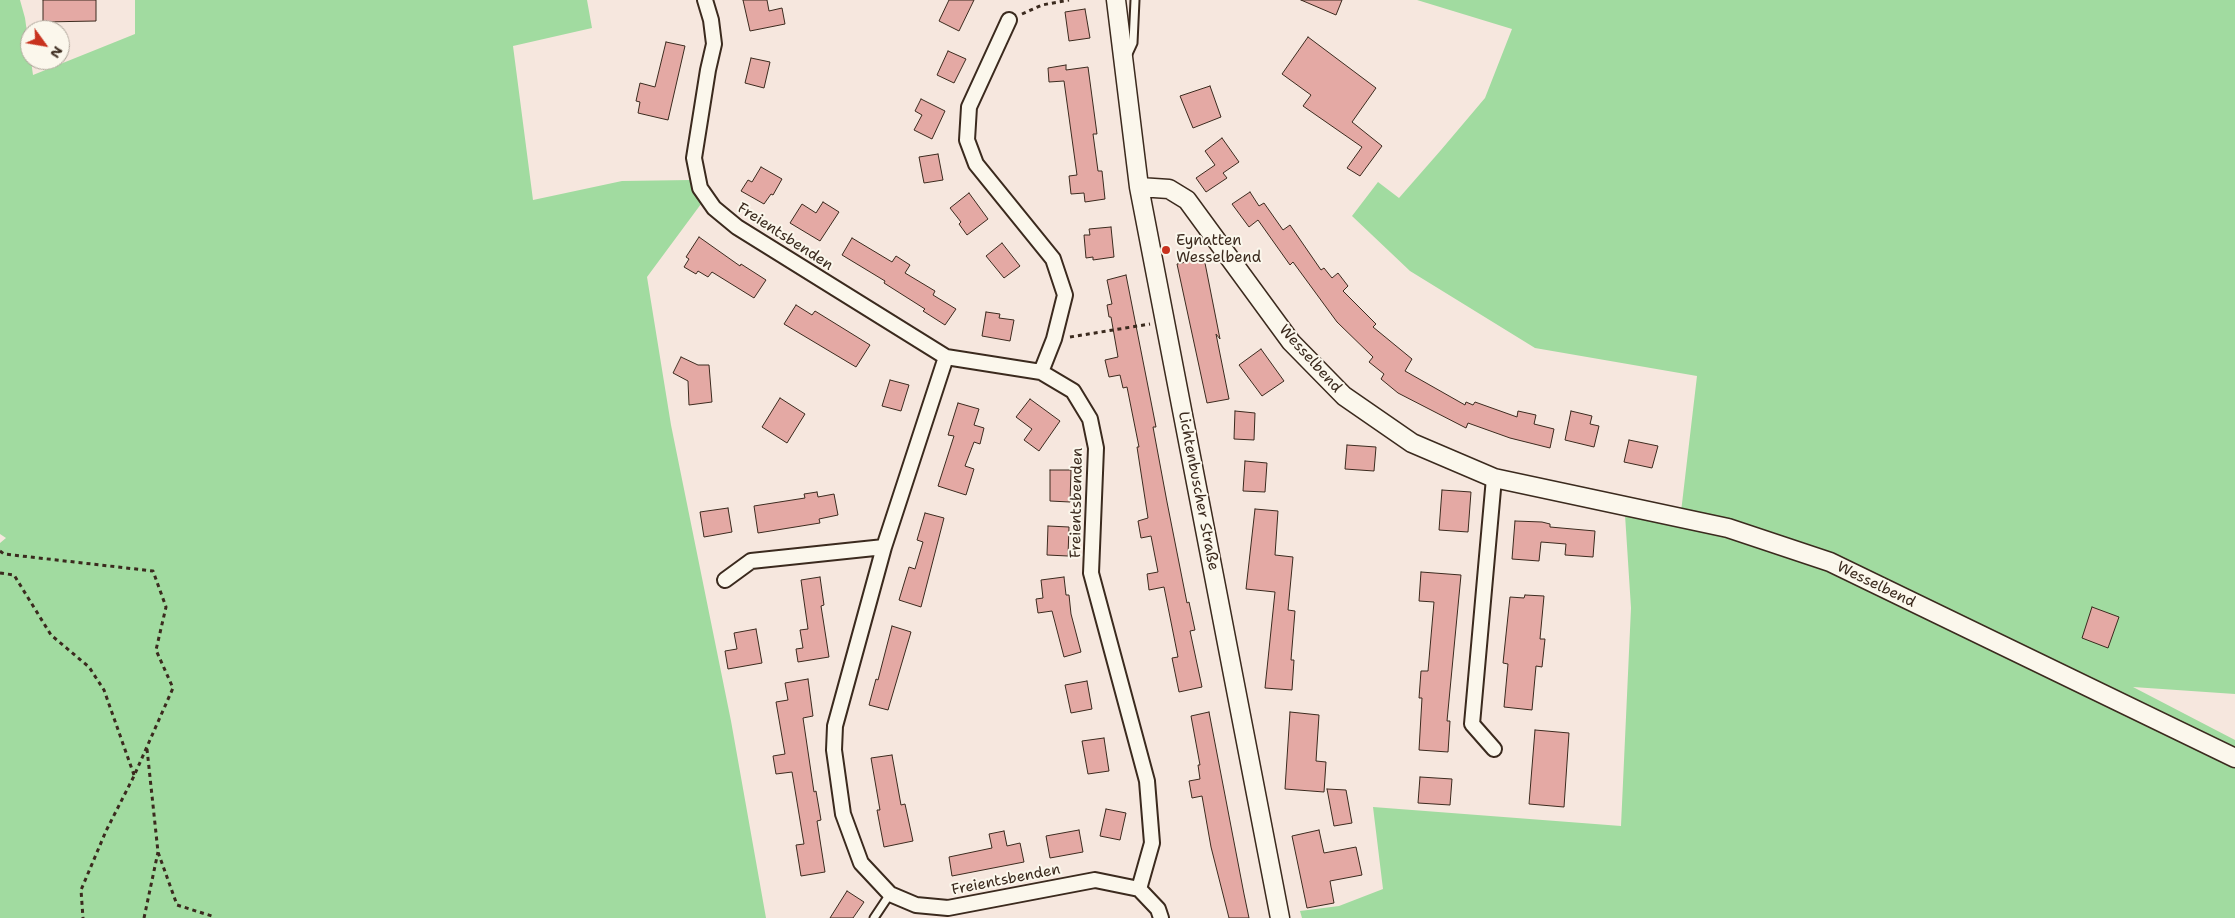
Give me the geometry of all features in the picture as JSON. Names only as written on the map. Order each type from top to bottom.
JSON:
[{"type":"street","name":"Freientsbenden","points":[[705,0],[711,20],[714,44],[694,158],[700,188],[714,208],[737,227],[946,357],[1041,372],[1073,391],[1090,419],[1096,448],[1091,573],[1147,780],[1152,843],[1139,889],[1095,880],[948,908],[916,905],[890,894],[860,863],[851,841],[843,814],[834,750],[835,726],[884,547],[946,357]]},
{"type":"street","name":"Lichtenbuscher Straße","points":[[1116,0],[1140,187],[1280,918]]},
{"type":"street","points":[[1009,20],[969,107],[967,140],[976,164],[1053,259],[1065,295],[1054,339],[1041,372]]},
{"type":"street","name":"Wesselbend","points":[[1140,187],[1169,189],[1187,200],[1291,342],[1344,396],[1412,444],[1494,478],[1728,528],[1830,562],[2235,758]]},
{"type":"street","points":[[1494,478],[1472,724],[1494,749]]},
{"type":"street","points":[[725,580],[751,561],[884,547]]},
{"type":"street","points":[[1139,889],[1158,909],[1161,918]]},
{"type":"lane","name":"Lichtenbuscher Straße","points":[[1124,62],[1133,43],[1135,0]]},
{"type":"lane","points":[[874,918],[890,894]]},
{"type":"path","points":[[1009,20],[1042,5],[1069,0]]},
{"type":"path","points":[[1054,339],[1165,322]]},
{"type":"path","points":[[0,551],[4,554],[153,571],[166,606],[156,650],[173,688],[134,776],[106,831],[81,890],[83,918]]},
{"type":"path","points":[[0,573],[14,575],[51,635],[89,667],[104,690],[134,776]]},
{"type":"path","points":[[146,749],[158,852],[177,905],[215,917]]},
{"type":"path","points":[[144,918],[158,852]]},
{"type":"green space","points":[[0,0],[20,0],[25,20],[20,20],[20,70],[32,70],[33,75],[45,70],[70,70],[70,60],[135,34],[135,0],[587,0],[592,28],[513,46],[533,200],[622,181],[691,180],[701,204],[647,277],[671,425],[731,721],[766,918],[0,918],[0,543],[6,538],[0,534]]},
{"type":"green space","points":[[1417,0],[2235,0],[2235,694],[2133,687],[2235,740],[2235,918],[1302,918],[1300,911],[1339,906],[1383,889],[1373,807],[1621,826],[1631,608],[1624,499],[1681,512],[1697,376],[1535,348],[1410,271],[1352,216],[1378,182],[1399,198],[1441,150],[1485,98],[1512,29]]},
{"type":"building","points":[[43,0],[96,0],[96,21],[43,20]]},
{"type":"building","points":[[743,0],[767,0],[769,11],[782,8],[785,24],[750,31]]},
{"type":"building","points":[[949,0],[974,0],[959,31],[939,21]]},
{"type":"building","points":[[1301,0],[1342,0],[1336,15]]},
{"type":"building","points":[[1085,9],[1090,38],[1069,41],[1065,12]]},
{"type":"building","points":[[1308,37],[1376,88],[1352,122],[1382,146],[1360,176],[1347,168],[1362,147],[1303,106],[1311,95],[1282,74]]},
{"type":"building","points":[[666,42],[685,46],[668,120],[638,113],[640,102],[636,101],[640,83],[655,87]]},
{"type":"building","points":[[948,51],[966,59],[954,83],[937,75]]},
{"type":"building","points":[[751,58],[770,62],[764,88],[745,83]]},
{"type":"building","points":[[1066,65],[1066,70],[1088,67],[1097,134],[1093,134],[1098,171],[1102,171],[1105,199],[1085,202],[1084,193],[1071,194],[1069,176],[1077,175],[1064,81],[1049,82],[1048,68]]},
{"type":"building","points":[[1210,86],[1221,117],[1193,128],[1180,96]]},
{"type":"building","points":[[921,99],[945,111],[932,139],[914,130],[922,115],[915,111]]},
{"type":"building","points":[[1222,138],[1239,162],[1223,173],[1227,178],[1206,192],[1196,178],[1215,165],[1205,151]]},
{"type":"building","points":[[938,154],[943,180],[924,183],[919,157]]},
{"type":"building","points":[[761,167],[782,179],[773,195],[771,194],[764,204],[741,191],[748,180],[752,182]]},
{"type":"building","points":[[1250,192],[1259,206],[1264,203],[1283,230],[1290,225],[1321,270],[1324,268],[1332,278],[1338,273],[1348,286],[1343,291],[1376,324],[1373,327],[1412,359],[1405,371],[1465,405],[1466,402],[1473,405],[1475,402],[1517,417],[1518,411],[1536,415],[1534,424],[1554,429],[1550,448],[1510,438],[1468,423],[1466,428],[1398,393],[1381,379],[1384,374],[1369,362],[1373,357],[1337,322],[1293,262],[1290,265],[1258,220],[1249,227],[1232,204]]},
{"type":"building","points":[[969,193],[988,219],[967,235],[959,224],[961,222],[950,208]]},
{"type":"building","points":[[823,202],[839,212],[820,241],[790,223],[802,204],[816,213]]},
{"type":"building","points":[[1111,227],[1114,257],[1093,260],[1093,257],[1086,258],[1084,235],[1090,235],[1089,229]]},
{"type":"building","points":[[699,237],[740,266],[741,264],[766,280],[754,298],[712,272],[708,277],[698,271],[696,274],[684,267],[689,259],[686,257]]},
{"type":"building","points":[[852,238],[892,262],[896,256],[910,265],[905,273],[935,291],[933,295],[956,309],[945,325],[923,311],[925,309],[884,283],[885,281],[842,255]]},
{"type":"building","points":[[1002,243],[1020,266],[1004,278],[986,256]]},
{"type":"building","points":[[1204,258],[1220,339],[1216,334],[1229,399],[1207,403],[1177,264]]},
{"type":"building","points":[[1126,275],[1156,427],[1153,427],[1167,502],[1187,603],[1189,602],[1195,630],[1190,631],[1202,687],[1179,692],[1172,658],[1178,657],[1164,587],[1149,590],[1147,574],[1158,572],[1151,536],[1141,538],[1138,521],[1148,518],[1137,447],[1139,447],[1127,387],[1123,388],[1120,375],[1109,377],[1105,360],[1118,357],[1107,305],[1112,304],[1107,280]]},
{"type":"building","points":[[796,305],[812,315],[815,311],[870,345],[856,367],[784,324]]},
{"type":"building","points":[[986,312],[1000,314],[999,318],[1014,320],[1010,341],[982,336]]},
{"type":"building","points":[[1261,349],[1284,381],[1262,396],[1239,365]]},
{"type":"building","points":[[681,357],[698,365],[709,365],[712,402],[689,405],[688,381],[673,373]]},
{"type":"building","points":[[890,380],[909,385],[901,411],[882,406]]},
{"type":"building","points":[[780,398],[805,414],[787,443],[762,427]]},
{"type":"building","points":[[1030,399],[1060,421],[1039,451],[1024,440],[1032,429],[1016,417]]},
{"type":"building","points":[[958,403],[979,409],[974,425],[984,428],[980,444],[974,442],[965,466],[974,469],[966,495],[938,486],[954,436],[948,435]]},
{"type":"building","points":[[1235,411],[1255,413],[1254,440],[1234,439]]},
{"type":"building","points":[[1571,411],[1592,416],[1590,424],[1599,426],[1594,447],[1565,440]]},
{"type":"building","points":[[1629,440],[1658,446],[1652,468],[1624,462]]},
{"type":"building","points":[[1347,445],[1376,447],[1374,471],[1345,469]]},
{"type":"building","points":[[1245,461],[1267,463],[1265,492],[1243,491]]},
{"type":"building","points":[[1050,470],[1071,470],[1070,502],[1050,501]]},
{"type":"building","points":[[1442,490],[1471,492],[1468,532],[1439,530]]},
{"type":"building","points":[[817,492],[818,497],[834,494],[838,515],[819,519],[820,523],[758,533],[754,506],[805,498],[804,494]]},
{"type":"building","points":[[728,508],[732,532],[704,537],[700,512]]},
{"type":"building","points":[[1255,509],[1278,511],[1275,555],[1293,557],[1288,610],[1295,611],[1291,660],[1294,660],[1292,690],[1265,688],[1275,592],[1246,589]]},
{"type":"building","points":[[925,513],[944,518],[921,607],[899,600],[909,567],[915,569],[923,542],[917,540]]},
{"type":"building","points":[[1515,521],[1542,522],[1550,524],[1550,527],[1595,531],[1593,557],[1565,555],[1566,544],[1541,542],[1539,561],[1512,559]]},
{"type":"building","points":[[1048,526],[1069,527],[1068,556],[1047,555]]},
{"type":"building","points":[[1421,572],[1461,575],[1447,721],[1450,721],[1448,752],[1419,750],[1422,698],[1419,698],[1421,671],[1428,671],[1434,602],[1419,601]]},
{"type":"building","points":[[820,577],[824,605],[821,606],[829,657],[798,662],[796,649],[803,648],[800,630],[808,629],[801,580]]},
{"type":"building","points":[[1064,577],[1066,595],[1069,595],[1071,614],[1081,652],[1064,657],[1052,611],[1038,613],[1036,599],[1043,598],[1041,580]]},
{"type":"building","points":[[1525,595],[1544,596],[1540,639],[1545,639],[1542,667],[1536,666],[1532,710],[1504,707],[1508,664],[1503,663],[1510,597],[1524,598]]},
{"type":"building","points":[[2092,607],[2119,617],[2108,648],[2082,638]]},
{"type":"building","points":[[892,626],[911,632],[888,710],[869,705],[876,679],[878,680]]},
{"type":"building","points":[[756,629],[762,663],[728,669],[725,651],[737,649],[734,633]]},
{"type":"building","points":[[808,679],[813,716],[803,718],[814,792],[816,791],[821,820],[817,821],[825,872],[801,876],[796,845],[804,844],[792,772],[776,774],[773,756],[785,754],[776,702],[788,700],[785,683]]},
{"type":"building","points":[[1087,681],[1092,709],[1071,713],[1065,685]]},
{"type":"building","points":[[1209,712],[1249,918],[1229,918],[1211,847],[1202,796],[1192,798],[1189,781],[1200,779],[1198,765],[1200,765],[1191,716]]},
{"type":"building","points":[[1290,712],[1319,715],[1316,761],[1326,762],[1324,792],[1285,789]]},
{"type":"building","points":[[1535,730],[1569,733],[1564,807],[1529,804]]},
{"type":"building","points":[[1104,738],[1109,771],[1088,774],[1082,741]]},
{"type":"building","points":[[892,755],[901,805],[905,804],[913,841],[884,847],[877,810],[880,810],[871,758]]},
{"type":"building","points":[[1420,777],[1452,779],[1450,805],[1418,803]]},
{"type":"building","points":[[1327,789],[1346,790],[1352,823],[1334,826]]},
{"type":"building","points":[[1106,809],[1126,813],[1120,840],[1100,836]]},
{"type":"building","points":[[1079,830],[1083,852],[1050,858],[1046,836]]},
{"type":"building","points":[[1319,830],[1324,853],[1356,847],[1362,875],[1330,881],[1334,903],[1307,908],[1292,836]]},
{"type":"building","points":[[1004,831],[1007,846],[1020,843],[1024,862],[952,876],[949,857],[992,848],[989,834]]},
{"type":"building","points":[[847,891],[864,902],[853,918],[830,918]]},
{"type":"place","name":"Eynatten Wesselbend","points":[[1166,250]]}]
